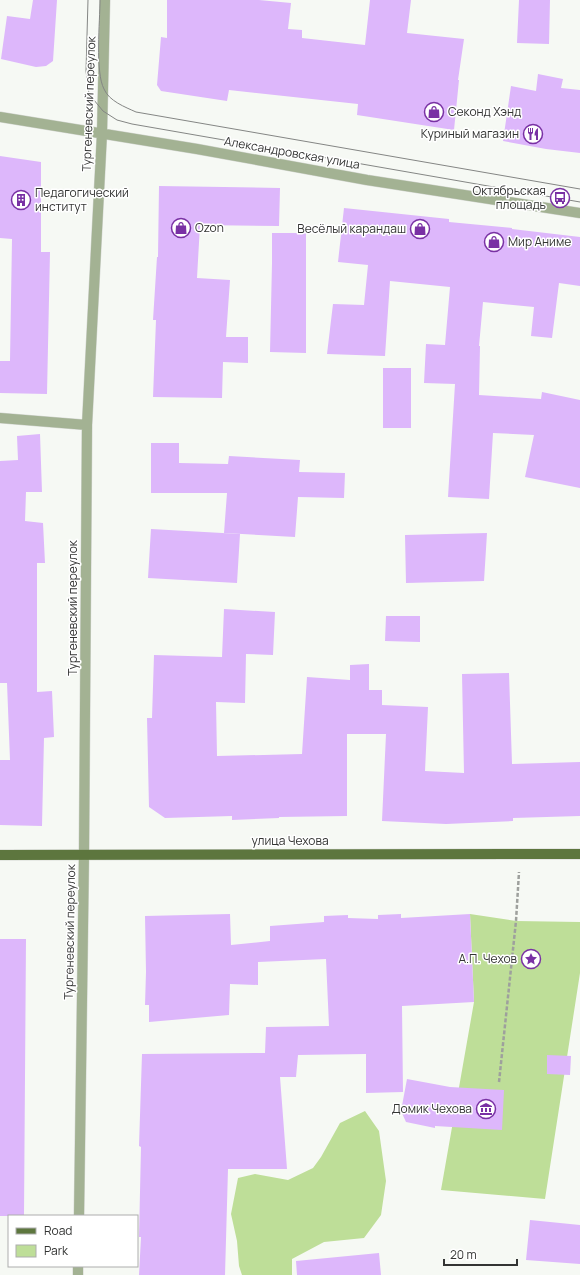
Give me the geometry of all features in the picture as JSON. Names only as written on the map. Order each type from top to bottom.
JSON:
[{"type":"main road","name":"улица Чехова","points":[[0,855],[580,854]]},
{"type":"street","name":"Тургеневский переулок","points":[[79,1215],[84,854],[87,425],[102,133],[106,0]]},
{"type":"street","name":"Александровская улица","points":[[0,117],[102,133],[368,180],[580,213]]},
{"type":"street","points":[[0,418],[87,425]]},
{"type":"path","points":[[499,1082],[516,921],[520,854]]},
{"type":"green space","points":[[470,914],[516,921],[580,922],[580,973],[545,1199],[441,1190],[474,1002]]},
{"type":"green space","points":[[365,1111],[379,1131],[386,1181],[381,1215],[364,1238],[324,1242],[292,1259],[292,1275],[242,1275],[239,1266],[237,1241],[231,1214],[238,1178],[255,1174],[288,1180],[313,1168],[321,1157],[340,1123]]},
{"type":"building","points":[[33,0],[57,0],[53,61],[46,66],[36,67],[1,59],[7,16],[30,19]]},
{"type":"building","points":[[167,0],[259,0],[291,3],[288,29],[302,30],[302,38],[365,45],[370,0],[411,0],[407,33],[464,39],[458,80],[454,130],[357,115],[358,104],[229,90],[227,101],[161,91],[157,85],[161,37],[167,38]]},
{"type":"building","points":[[519,0],[550,0],[549,44],[517,43]]},
{"type":"building","points":[[538,74],[563,79],[561,88],[580,90],[580,153],[546,149],[503,141],[511,86],[536,91]]},
{"type":"building","points":[[0,156],[41,162],[41,252],[50,252],[47,394],[0,393],[0,361],[10,361],[12,239],[0,238]]},
{"type":"building","points":[[159,186],[280,188],[279,226],[200,225],[197,278],[230,280],[226,337],[248,337],[248,363],[223,362],[222,398],[153,397],[156,320],[153,320],[158,257]]},
{"type":"building","points":[[344,208],[449,219],[449,222],[512,228],[580,237],[580,286],[559,283],[552,338],[531,336],[534,307],[483,302],[479,346],[479,395],[541,399],[542,392],[580,400],[580,488],[525,477],[534,435],[493,433],[489,499],[448,497],[455,384],[424,383],[426,344],[445,345],[450,287],[390,281],[385,356],[327,354],[333,304],[364,305],[368,265],[338,262]]},
{"type":"building","points":[[272,233],[306,233],[306,353],[270,352]]},
{"type":"building","points":[[383,368],[411,368],[411,428],[383,428]]},
{"type":"building","points":[[40,434],[42,492],[26,492],[25,521],[43,523],[45,563],[37,563],[37,692],[52,691],[54,737],[44,738],[42,826],[0,825],[0,760],[10,760],[7,683],[0,683],[0,461],[18,460],[17,436]]},
{"type":"building","points":[[151,443],[179,443],[179,463],[228,464],[229,456],[300,460],[299,472],[345,473],[344,498],[298,497],[295,537],[224,533],[227,493],[151,493]]},
{"type":"building","points":[[151,529],[240,534],[237,583],[148,578]]},
{"type":"building","points":[[487,533],[484,581],[406,583],[405,535]]},
{"type":"building","points":[[224,609],[275,612],[273,655],[246,654],[245,703],[216,702],[217,756],[302,754],[307,677],[350,680],[350,665],[369,664],[369,690],[382,690],[382,705],[428,707],[425,771],[464,773],[462,674],[509,673],[512,764],[580,762],[580,816],[513,818],[513,821],[446,824],[382,821],[386,734],[347,734],[347,816],[279,817],[232,820],[232,816],[165,818],[149,807],[147,718],[152,718],[154,655],[222,657]]},
{"type":"building","points":[[386,616],[420,616],[420,642],[385,641]]},
{"type":"building","points":[[230,914],[231,945],[270,941],[270,926],[324,922],[324,916],[348,915],[348,918],[378,919],[378,915],[401,914],[401,918],[470,914],[474,1002],[402,1006],[403,1092],[366,1093],[366,1054],[298,1055],[296,1077],[280,1077],[287,1169],[228,1169],[225,1275],[139,1275],[141,1237],[139,1237],[141,1147],[139,1146],[142,1054],[265,1053],[266,1027],[329,1026],[326,959],[258,962],[258,985],[230,984],[229,1015],[149,1022],[149,1005],[145,1005],[145,916]]},
{"type":"building","points":[[0,939],[26,939],[24,1215],[0,1216]]},
{"type":"building","points":[[547,1055],[571,1056],[570,1075],[547,1074]]},
{"type":"building","points":[[407,1079],[450,1087],[504,1090],[502,1130],[435,1126],[435,1128],[406,1122],[401,1111]]},
{"type":"building","points":[[530,1220],[580,1225],[580,1264],[526,1260]]},
{"type":"building","points":[[379,1253],[381,1275],[297,1275],[296,1261]]},
{"type":"tram line","points":[[88,0],[86,71],[89,94],[103,111],[117,120],[132,124],[580,202]]},
{"type":"tram line","points":[[100,0],[99,59],[101,81],[106,93],[110,97],[136,112],[580,189]]},
{"type":"place","name":"Секонд Хэнд","points":[[434,112]]},
{"type":"place","name":"Куриный магазин","points":[[533,134]]},
{"type":"place","name":"Октябрьская площадь","points":[[560,198]]},
{"type":"place","name":"Педагогический институт","points":[[21,200]]},
{"type":"place","name":"Ozon","points":[[181,228]]},
{"type":"place","name":"Весёлый карандаш","points":[[420,229]]},
{"type":"place","name":"Мир Аниме","points":[[494,242]]},
{"type":"place","name":"А.П. Чехов","points":[[531,959]]},
{"type":"place","name":"Домик Чехова","points":[[486,1109]]}]
